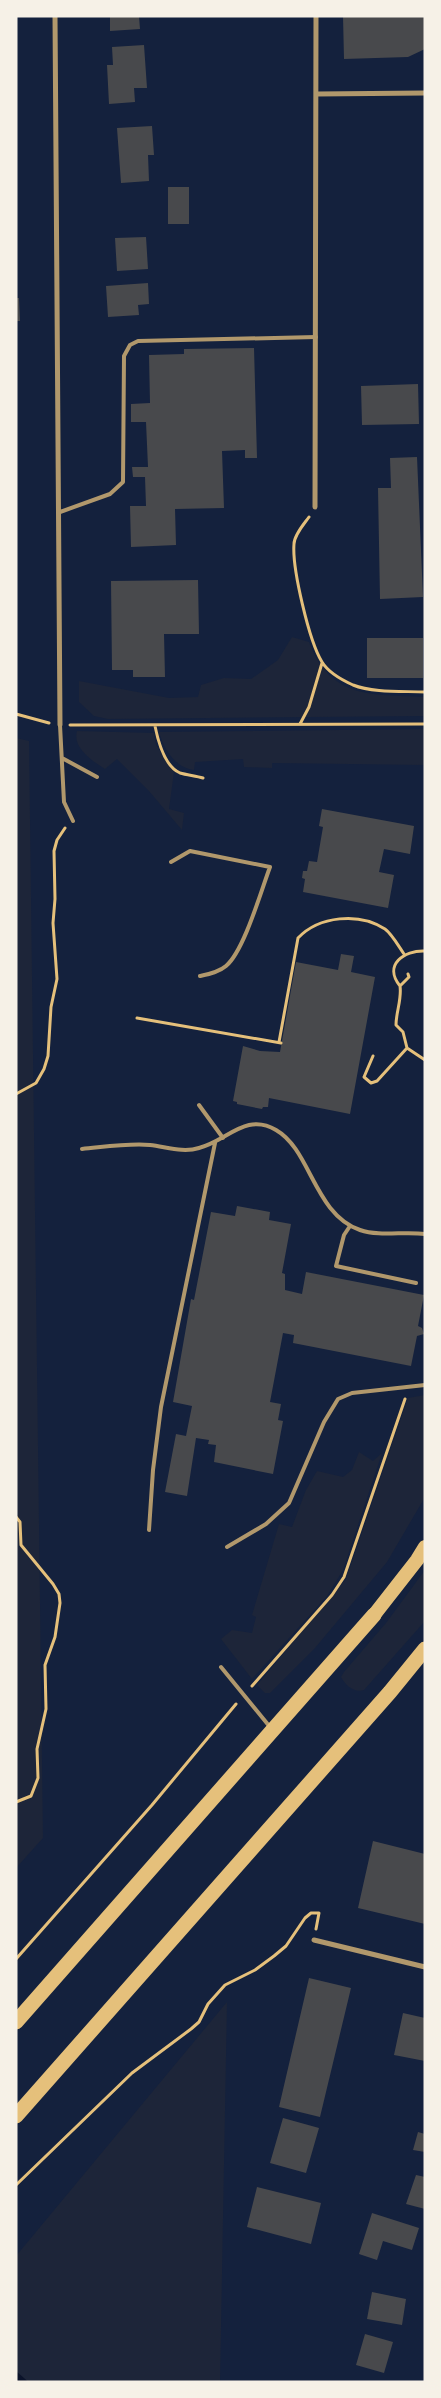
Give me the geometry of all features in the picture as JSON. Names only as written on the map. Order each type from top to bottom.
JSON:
[{"type":"highway","points":[[16,2022],[374,1615],[412,1567],[425,1546]]},
{"type":"highway","points":[[16,2116],[390,1692],[425,1649]]},
{"type":"street","points":[[55,16],[60,512],[60,725]]},
{"type":"street","points":[[315,507],[316,16]]},
{"type":"street","points":[[317,94],[425,93]]},
{"type":"street","points":[[314,1940],[425,1967]]},
{"type":"lane","points":[[60,512],[110,494],[123,482],[124,356],[130,345],[138,341],[316,337]]},
{"type":"lane","points":[[60,725],[64,802],[72,820]]},
{"type":"lane","points":[[62,758],[97,777]]},
{"type":"lane","points":[[171,862],[190,851],[270,867],[237,951],[226,966],[215,972],[200,976]]},
{"type":"lane","points":[[199,1105],[223,1138]]},
{"type":"lane","points":[[82,1149],[150,1145],[188,1149],[215,1143],[243,1126],[259,1124],[277,1130],[299,1155],[322,1197],[335,1214],[350,1226],[362,1231],[425,1234]]},
{"type":"lane","points":[[149,1530],[153,1470],[161,1407],[215,1143]]},
{"type":"lane","points":[[350,1226],[344,1235],[336,1266],[416,1283]]},
{"type":"lane","points":[[227,1547],[266,1524],[289,1503],[324,1422],[338,1400],[352,1393],[425,1385]]},
{"type":"lane","points":[[221,1667],[273,1730]]},
{"type":"path","points":[[315,507],[294,541],[295,574],[312,636],[322,662],[331,671],[353,685],[367,688],[425,692]]},
{"type":"path","points":[[300,724],[309,707],[322,662]]},
{"type":"path","points":[[16,714],[60,725],[425,724]]},
{"type":"path","points":[[155,726],[158,742],[178,772],[203,778]]},
{"type":"path","points":[[16,1094],[36,1083],[44,1069],[48,1056],[51,1007],[57,979],[53,923],[56,899],[54,851],[56,840],[72,820]]},
{"type":"path","points":[[137,1018],[280,1042],[298,938],[308,928],[324,920],[362,919],[386,930],[404,954]]},
{"type":"path","points":[[425,951],[404,954],[393,971],[394,979],[400,986],[401,992],[396,1012],[396,1025],[404,1032],[407,1048],[425,1060]]},
{"type":"path","points":[[400,986],[409,977],[408,974]]},
{"type":"path","points":[[373,1056],[367,1065],[364,1077],[367,1082],[371,1083],[376,1081],[407,1048]]},
{"type":"path","points":[[16,1959],[152,1805],[243,1696],[332,1595],[344,1577],[400,1407]]},
{"type":"path","points":[[16,1517],[20,1522],[21,1545],[38,1564],[59,1594],[60,1603],[55,1637],[46,1665],[46,1709],[37,1749],[38,1778],[31,1796],[16,1802]]},
{"type":"path","points":[[16,2185],[132,2073],[192,2029],[208,2004],[225,1985],[255,1970],[274,1956],[293,1937],[305,1918],[311,1913],[319,1913],[314,1940]]},
{"type":"shaded area","points":[[292,637],[309,642],[318,661],[329,675],[341,684],[371,694],[425,697],[425,716],[108,719],[94,716],[79,702],[79,681],[169,698],[198,697],[201,685],[224,678],[251,679],[278,660]]},
{"type":"shaded area","points":[[425,729],[425,765],[272,763],[272,768],[244,767],[243,759],[195,762],[194,770],[181,766],[171,757],[159,732]]},
{"type":"shaded area","points":[[77,731],[154,733],[156,745],[174,772],[169,809],[184,813],[182,830],[149,791],[117,759],[105,769],[85,753],[78,743]]},
{"type":"shaded area","points":[[16,738],[29,741],[43,1838],[16,1868]]},
{"type":"shaded area","points":[[425,1395],[425,1497],[387,1562],[315,1648],[270,1693],[265,1693],[257,1685],[346,1579],[408,1398]]},
{"type":"shaded area","points":[[359,1452],[373,1461],[382,1453],[343,1570],[327,1596],[252,1679],[221,1639],[232,1630],[252,1633],[256,1617],[252,1615],[279,1524],[292,1527],[306,1490],[317,1471],[343,1477],[352,1470]]},
{"type":"shaded area","points":[[425,1570],[425,1621],[364,1690],[360,1691],[351,1688],[341,1677],[344,1672],[386,1623]]},
{"type":"shaded area","points":[[227,2002],[220,2382],[16,2382],[16,2256]]},
{"type":"building","points":[[110,16],[139,16],[140,29],[110,31]]},
{"type":"building","points":[[343,16],[425,16],[425,49],[408,57],[344,59]]},
{"type":"building","points":[[144,45],[147,88],[134,88],[135,102],[109,104],[107,65],[113,65],[112,47]]},
{"type":"building","points":[[152,126],[154,155],[148,155],[149,181],[121,183],[117,128]]},
{"type":"building","points":[[168,187],[189,187],[189,224],[168,224]]},
{"type":"building","points":[[146,237],[148,269],[117,271],[115,238]]},
{"type":"building","points":[[148,283],[149,304],[138,305],[139,315],[108,317],[106,286]]},
{"type":"building","points":[[16,298],[19,298],[20,321],[16,321]]},
{"type":"building","points":[[254,348],[257,458],[245,458],[245,450],[222,451],[224,508],[175,509],[176,545],[131,547],[130,506],[146,506],[145,477],[133,477],[132,467],[148,467],[146,422],[131,422],[131,404],[150,403],[149,355],[184,354],[184,349]]},
{"type":"building","points":[[418,384],[419,424],[362,425],[361,386]]},
{"type":"building","points":[[417,457],[423,597],[380,599],[378,488],[391,488],[390,458]]},
{"type":"building","points":[[198,580],[199,634],[164,634],[165,677],[133,677],[133,670],[112,670],[111,581]]},
{"type":"building","points":[[367,638],[423,638],[423,678],[367,678]]},
{"type":"building","points":[[322,809],[414,826],[410,854],[384,849],[379,872],[394,875],[388,908],[303,892],[305,879],[302,878],[303,871],[307,871],[309,861],[317,862],[323,827],[319,826]]},
{"type":"building","points":[[341,954],[354,956],[351,972],[375,977],[350,1114],[269,1098],[268,1107],[263,1107],[262,1109],[237,1104],[237,1102],[233,1101],[243,1046],[260,1051],[280,1052],[296,962],[338,970]]},
{"type":"building","points":[[237,1206],[270,1212],[269,1220],[291,1224],[282,1273],[285,1274],[285,1290],[302,1294],[306,1272],[424,1295],[418,1326],[422,1328],[424,1334],[417,1336],[411,1366],[293,1343],[294,1335],[283,1333],[270,1402],[281,1404],[278,1420],[283,1421],[273,1474],[214,1462],[216,1445],[208,1444],[209,1440],[196,1438],[187,1496],[165,1492],[176,1434],[186,1436],[192,1406],[173,1402],[191,1299],[194,1300],[211,1212],[235,1216]]},
{"type":"building","points":[[373,1841],[425,1854],[425,1924],[358,1908]]},
{"type":"building","points":[[309,1978],[351,1988],[320,2117],[279,2107]]},
{"type":"building","points":[[403,2013],[425,2018],[425,2061],[394,2055]]},
{"type":"building","points":[[283,2118],[319,2128],[306,2173],[270,2163]]},
{"type":"building","points":[[418,2132],[425,2134],[425,2152],[413,2150]]},
{"type":"building","points":[[416,2175],[425,2177],[425,2209],[406,2204]]},
{"type":"building","points":[[257,2187],[321,2203],[311,2244],[247,2227]]},
{"type":"building","points":[[372,2213],[419,2228],[412,2250],[383,2241],[377,2260],[359,2254]]},
{"type":"building","points":[[372,2292],[406,2299],[402,2325],[367,2319]]},
{"type":"building","points":[[365,2334],[393,2342],[384,2373],[356,2365]]},
{"type":"waterway","points":[[16,2375],[24,2382]]}]
